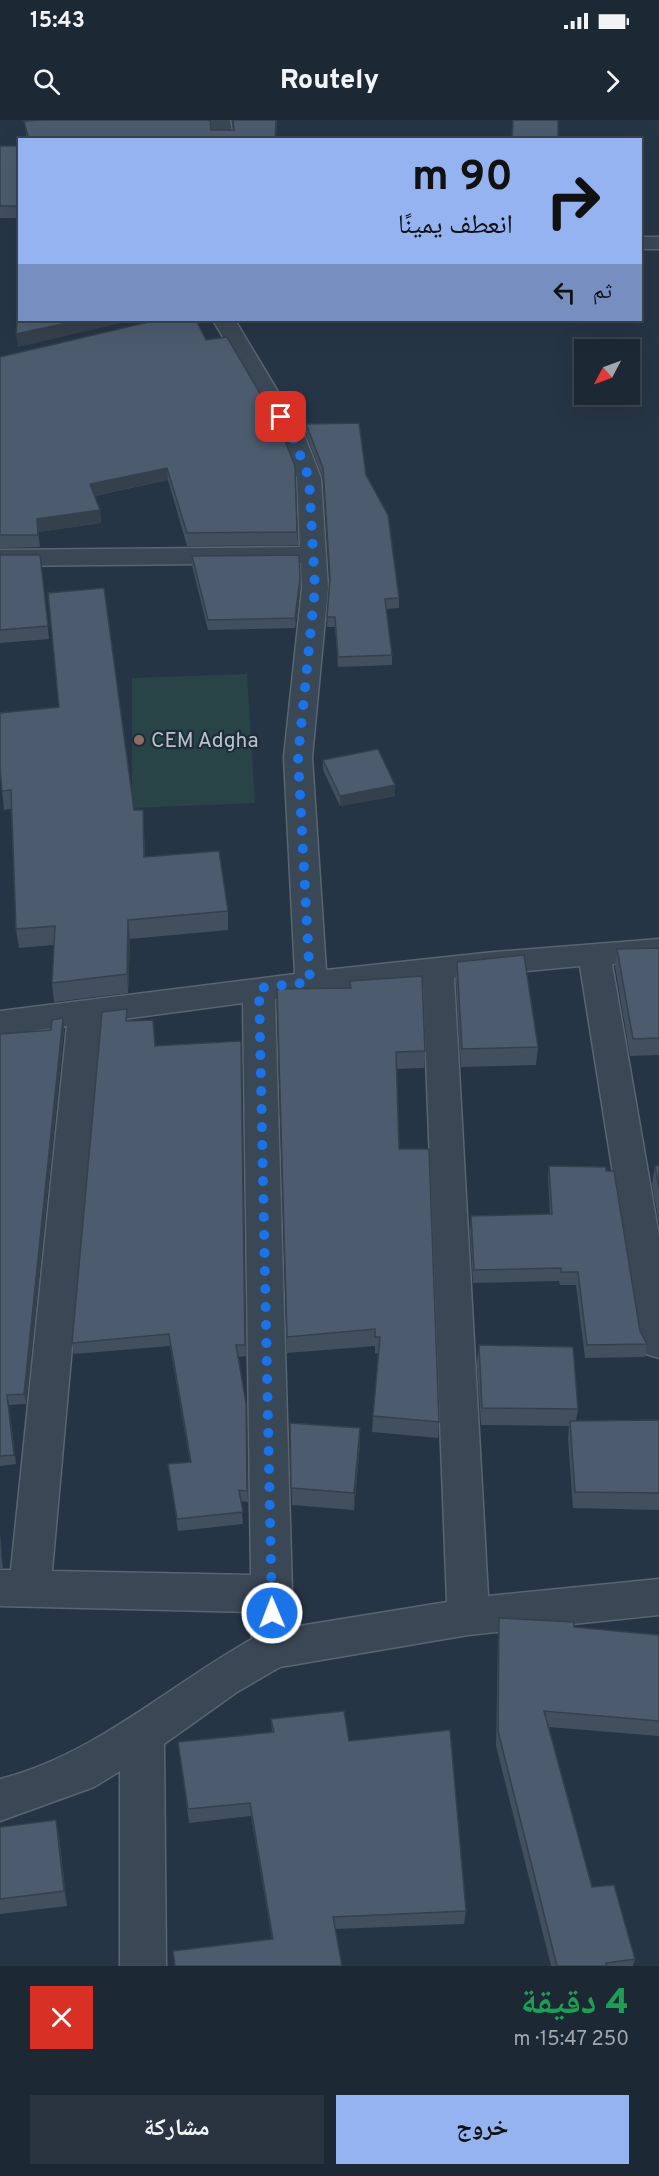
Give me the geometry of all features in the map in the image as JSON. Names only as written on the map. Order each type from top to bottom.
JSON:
[{"type":"street","points":[[220,120],[223,138]]},
{"type":"street","points":[[642,243],[659,243]]},
{"type":"street","points":[[225,321],[293,437],[309,478],[315,588],[298,757],[310,982]]},
{"type":"street","points":[[0,558],[312,555]]},
{"type":"street","points":[[0,1023],[310,982],[438,968],[659,950]]},
{"type":"street","points":[[594,954],[659,1343]]},
{"type":"street","points":[[438,968],[468,1617]]},
{"type":"street","points":[[259,988],[273,1649]]},
{"type":"street","points":[[85,1013],[15,1588],[272,1594]]},
{"type":"street","points":[[0,1800],[79,1772],[142,1734],[222,1678],[273,1649],[468,1617],[659,1597]]},
{"type":"street","points":[[142,1734],[143,1966]]},
{"type":"green space","points":[[247,674],[255,803],[132,808],[132,678]]},
{"type":"building","points":[[210,120],[211,130],[234,130],[233,120],[276,120],[275,138],[28,138],[24,121]]},
{"type":"building","points":[[513,120],[558,120],[558,138],[512,138]]},
{"type":"building","points":[[0,146],[18,146],[18,206],[0,206]]},
{"type":"building","points":[[18,313],[18,321],[76,321],[16,334]]},
{"type":"building","points":[[153,321],[196,321],[206,340],[227,337],[279,426],[295,466],[297,532],[187,533],[167,468],[90,484],[100,510],[37,519],[38,535],[0,535],[0,357]]},
{"type":"building","points":[[359,423],[366,475],[388,515],[399,598],[385,599],[392,655],[338,657],[335,617],[327,617],[330,578],[323,468],[306,424]]},
{"type":"building","points":[[0,555],[40,555],[48,626],[0,630]]},
{"type":"building","points":[[299,555],[300,578],[295,618],[208,620],[192,556]]},
{"type":"building","points":[[104,588],[134,810],[143,810],[144,857],[219,851],[228,911],[128,920],[127,974],[52,983],[55,926],[16,929],[11,790],[2,791],[0,713],[59,707],[48,593]]},
{"type":"building","points":[[378,749],[395,785],[340,796],[323,760]]},
{"type":"building","points":[[659,948],[659,1038],[633,1039],[617,949]]},
{"type":"building","points":[[524,955],[538,1047],[462,1049],[457,962]]},
{"type":"building","points":[[422,976],[425,1051],[396,1052],[399,1149],[429,1149],[439,1422],[373,1416],[380,1337],[375,1337],[375,1329],[287,1337],[277,989],[351,988],[350,981]]},
{"type":"building","points":[[127,1009],[126,1021],[153,1020],[155,1046],[241,1041],[245,1345],[236,1345],[246,1403],[247,1491],[239,1490],[243,1512],[177,1519],[168,1464],[191,1462],[169,1334],[72,1343],[102,1012]]},
{"type":"building","points":[[63,1018],[24,1394],[7,1395],[14,1455],[0,1456],[0,1034],[51,1030],[52,1020]]},
{"type":"building","points":[[659,1165],[659,1188],[655,1166]]},
{"type":"building","points":[[549,1166],[606,1167],[606,1171],[614,1171],[640,1331],[647,1344],[587,1345],[578,1272],[561,1272],[561,1268],[474,1270],[471,1216],[552,1214]]},
{"type":"building","points":[[479,1345],[573,1347],[578,1409],[482,1408]]},
{"type":"building","points":[[659,1420],[659,1493],[575,1492],[570,1421]]},
{"type":"building","points":[[290,1423],[360,1428],[354,1493],[291,1488]]},
{"type":"building","points":[[499,1618],[574,1622],[574,1627],[659,1635],[659,1721],[544,1711],[592,1887],[614,1885],[635,1959],[606,1963],[607,1966],[557,1966],[498,1731]]},
{"type":"building","points":[[344,1711],[349,1741],[450,1730],[466,1911],[333,1917],[342,1966],[175,1966],[173,1951],[273,1939],[250,1803],[188,1809],[178,1742],[274,1732],[271,1719]]},
{"type":"building","points":[[56,1820],[64,1891],[0,1899],[0,1827]]},
{"type":"place","name":"CEM Adgha","points":[[139,740]]},
{"type":"route","points":[[272,1613],[259,988],[310,982],[298,757],[315,588],[309,478],[293,437],[281,417]]}]
